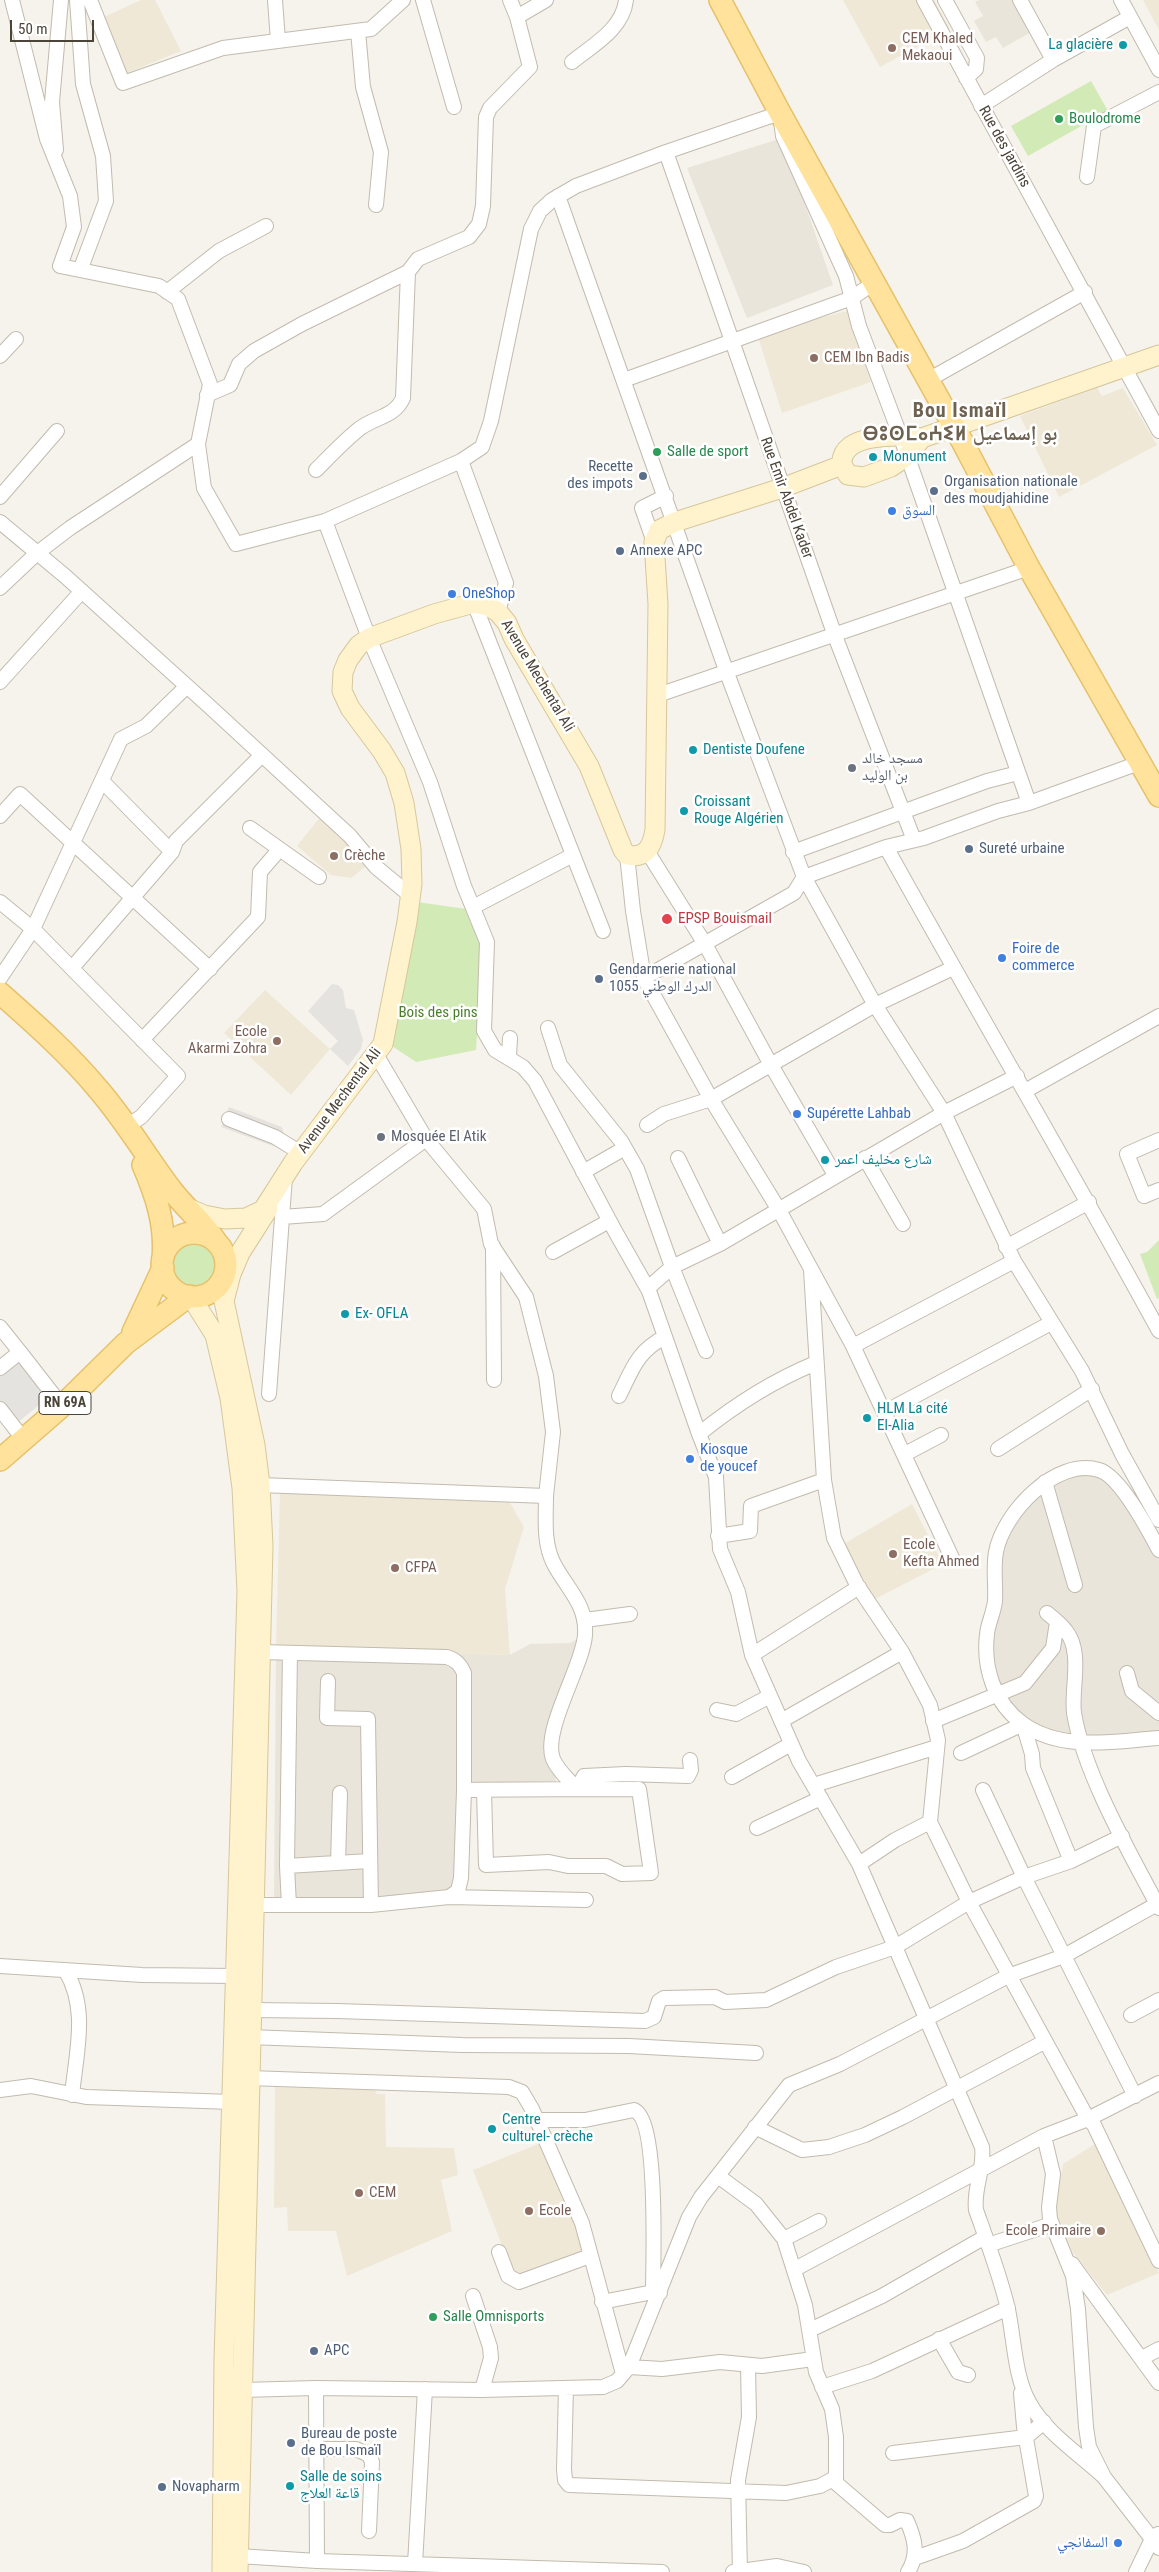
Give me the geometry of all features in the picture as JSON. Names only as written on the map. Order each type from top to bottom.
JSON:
[{"type":"main road","points":[[720,0],[780,113],[954,426],[1029,568],[1159,796]]},
{"type":"main road","points":[[922,438],[900,434],[880,436],[849,446],[843,453],[842,465],[848,475],[864,477],[891,467],[907,456],[922,438],[1159,355]]},
{"type":"main road","points":[[627,855],[635,857],[648,852],[655,830],[658,604],[654,542],[659,530],[675,522],[782,488],[842,465]]},
{"type":"main road","name":"Avenue Mechental Ali","points":[[281,1184],[301,1153],[377,1056],[385,1038],[411,896],[412,861],[410,832],[398,784],[382,751],[350,708],[342,691],[343,672],[348,660],[359,645],[369,638],[434,614],[474,604],[488,606],[498,612],[507,623],[514,640],[580,746],[619,842],[627,855]]},
{"type":"main road","points":[[0,993],[62,1049],[99,1090],[170,1188],[211,1230],[225,1255],[224,1301],[251,1423],[260,1485],[263,1546],[249,2037],[238,2564]]},
{"type":"main road","points":[[128,1128],[156,1195],[164,1238],[163,1263],[169,1284],[175,1290],[190,1296],[209,1293],[216,1288],[265,1214],[281,1184]]},
{"type":"main road","points":[[163,1263],[172,1242],[180,1236],[211,1230],[259,1213],[268,1205],[281,1184]]},
{"type":"main road","points":[[224,1301],[231,1274],[240,1253]]},
{"type":"main road","name":"RN 69A","points":[[126,1343],[140,1322],[163,1263]]},
{"type":"main road","points":[[190,1296],[213,1329],[224,1366],[238,1449],[246,1530],[247,1591],[224,2359],[222,2572]]},
{"type":"main road","name":"RN 69A","points":[[0,1460],[62,1406],[126,1343],[190,1296]]},
{"type":"street","points":[[12,0],[46,139],[70,196],[74,227],[60,266],[80,268],[159,286],[178,299],[210,384],[198,444],[204,488],[236,544],[325,521],[462,460],[482,447],[491,420],[534,218],[558,196],[576,186],[666,152],[780,113],[783,136],[846,276],[859,326],[900,434],[954,594],[1029,803]]},
{"type":"street","points":[[57,166],[52,102],[61,0]]},
{"type":"street","points":[[77,0],[83,84],[103,156],[106,201],[80,268]]},
{"type":"street","points":[[90,0],[123,83],[223,48],[371,29],[403,0]]},
{"type":"street","points":[[274,0],[278,41]]},
{"type":"street","points":[[423,0],[454,107]]},
{"type":"street","points":[[207,395],[230,385],[239,364],[254,351],[302,324],[408,272],[418,259],[469,237],[479,224],[483,206],[486,117],[490,108],[530,67],[517,17],[510,0]]},
{"type":"street","points":[[517,17],[546,0]]},
{"type":"street","points":[[572,62],[611,31],[622,18],[626,0]]},
{"type":"street","name":"Rue des jardins","points":[[924,0],[981,106],[1086,292],[1159,430]]},
{"type":"street","points":[[945,0],[977,58],[976,69],[966,78]]},
{"type":"street","points":[[1020,0],[1053,60]]},
{"type":"street","points":[[1120,0],[1159,70]]},
{"type":"street","points":[[981,106],[1053,60],[1130,17]]},
{"type":"street","points":[[358,31],[363,87],[381,152],[376,205]]},
{"type":"street","points":[[1087,177],[1094,126],[1159,92]]},
{"type":"street","name":"Rue Emir Abdel Kader","points":[[666,152],[835,636],[914,840]]},
{"type":"street","points":[[558,196],[666,496],[727,673],[804,877],[875,1005],[944,1112],[1006,1247],[1092,1389],[1122,1454],[1159,1520]]},
{"type":"street","points":[[167,292],[219,251],[266,226]]},
{"type":"street","points":[[316,470],[360,428],[395,410],[403,398],[408,272]]},
{"type":"street","points":[[624,380],[852,298],[875,282]]},
{"type":"street","points":[[928,380],[1086,292]]},
{"type":"street","points":[[0,356],[16,339]]},
{"type":"street","points":[[0,497],[57,431]]},
{"type":"street","points":[[0,588],[36,554],[70,528],[198,444]]},
{"type":"street","points":[[462,460],[506,583],[498,612]]},
{"type":"street","points":[[654,542],[642,508],[666,496]]},
{"type":"street","points":[[325,521],[369,638],[430,782],[487,945],[484,1031],[495,1050],[508,1056],[523,1067],[535,1081],[609,1221],[648,1288],[718,1488],[718,1536],[720,1549],[738,1592],[752,1655],[791,1744],[859,1864],[982,2147],[974,2196],[976,2210],[1008,2308],[1020,2375],[1026,2438],[1036,2496],[1034,2501],[963,2541],[916,2558]]},
{"type":"street","points":[[0,522],[82,591],[187,686],[350,836],[376,867],[411,896]]},
{"type":"street","points":[[658,695],[727,673],[1029,568]]},
{"type":"street","points":[[0,682],[82,591]]},
{"type":"street","points":[[474,604],[603,931]]},
{"type":"street","points":[[0,978],[33,929],[121,739],[146,726],[187,686]]},
{"type":"street","points":[[72,968],[172,852],[176,841],[262,755]]},
{"type":"street","points":[[644,978],[794,893],[804,877],[886,847],[914,840],[1029,803],[1139,763]]},
{"type":"street","points":[[793,852],[987,781],[1018,773]]},
{"type":"street","points":[[102,781],[172,852]]},
{"type":"street","points":[[0,816],[20,794],[210,969]]},
{"type":"street","points":[[250,828],[319,877]]},
{"type":"street","points":[[886,847],[953,968],[1089,1202],[1159,1331]]},
{"type":"street","points":[[142,1040],[258,917],[260,872],[279,850]]},
{"type":"street","points":[[648,852],[705,944],[771,1066],[835,1175]]},
{"type":"street","points":[[473,907],[573,855]]},
{"type":"street","points":[[627,855],[633,911],[644,978],[711,1099],[779,1210],[853,1346],[953,1560]]},
{"type":"street","points":[[0,902],[33,929],[178,1076],[141,1117],[128,1128]]},
{"type":"street","points":[[647,1124],[664,1114],[711,1099],[875,1005],[953,968]]},
{"type":"street","points":[[1026,1092],[1159,1016]]},
{"type":"street","points":[[548,1028],[560,1065],[625,1148],[637,1168],[672,1267],[706,1351]]},
{"type":"street","points":[[508,1056],[510,1038]]},
{"type":"street","points":[[377,1056],[426,1139],[484,1209],[492,1246],[494,1380]]},
{"type":"street","points":[[648,1288],[672,1267],[720,1244],[944,1112],[1017,1076]]},
{"type":"street","points":[[229,1119],[275,1137],[301,1153]]},
{"type":"street","points":[[282,1217],[324,1214],[426,1139]]},
{"type":"street","points":[[1159,1140],[1127,1154],[1144,1196],[1159,1190]]},
{"type":"street","points":[[583,1172],[625,1148]]},
{"type":"street","points":[[678,1158],[720,1244]]},
{"type":"street","points":[[865,1158],[903,1224]]},
{"type":"street","points":[[269,1394],[282,1217],[281,1184]]},
{"type":"street","points":[[1006,1247],[1089,1202]]},
{"type":"street","points":[[553,1252],[609,1221]]},
{"type":"street","points":[[492,1246],[526,1297],[546,1376],[553,1432],[546,1496],[546,1530],[549,1552],[554,1564],[581,1604],[585,1620],[583,1650],[568,1685],[552,1742],[553,1758],[560,1771],[577,1789]]},
{"type":"street","points":[[853,1346],[1014,1261]]},
{"type":"street","points":[[810,1270],[824,1480],[834,1538],[859,1587],[902,1652],[930,1705],[937,1747],[930,1822],[1008,1976],[1088,2119],[1094,2125],[1157,2253]]},
{"type":"street","points":[[885,1412],[1052,1323]]},
{"type":"street","points":[[0,1327],[62,1406]]},
{"type":"street","points":[[619,1396],[640,1354],[650,1345],[665,1337]]},
{"type":"street","points":[[0,1368],[20,1352]]},
{"type":"street","points":[[699,1434],[734,1405],[766,1386],[816,1363]]},
{"type":"street","points":[[998,1449],[1092,1389]]},
{"type":"street","points":[[0,1409],[24,1440]]},
{"type":"street","points":[[905,1454],[941,1435]]},
{"type":"street","points":[[1159,1550],[1142,1517],[1114,1480],[1100,1470],[1086,1468],[1066,1472],[1045,1482],[1028,1496],[1000,1536],[996,1552],[995,1603],[987,1634],[988,1668],[996,1694],[1023,1724],[1045,1735],[1070,1743],[1159,1738]]},
{"type":"street","points":[[718,1536],[750,1531],[751,1506],[824,1480]]},
{"type":"street","points":[[1045,1482],[1075,1584]]},
{"type":"street","points":[[260,1485],[546,1496]]},
{"type":"street","points":[[752,1655],[859,1587]]},
{"type":"street","points":[[585,1620],[630,1614]]},
{"type":"street","points":[[242,2390],[316,2388],[482,2390],[566,2388],[602,2387],[617,2381],[626,2371],[656,2292],[689,2217],[754,2127],[789,2085],[840,2064],[1008,1976],[1064,1956],[1158,1906],[1102,1795],[1081,1742],[1074,1712],[1072,1644],[1065,1629],[1052,1617],[1053,1648],[1024,1683],[933,1721]]},
{"type":"street","points":[[261,1652],[448,1657],[461,1665],[464,1673],[464,1790],[461,1878],[458,1891],[449,1897]]},
{"type":"street","points":[[781,1721],[902,1652]]},
{"type":"street","points":[[289,1905],[287,1866],[290,1653]]},
{"type":"street","points":[[1126,1673],[1132,1691],[1159,1714]]},
{"type":"street","points":[[328,1681],[327,1718],[368,1719],[371,1905]]},
{"type":"street","points":[[717,1710],[736,1714],[770,1696]]},
{"type":"street","points":[[961,1753],[1023,1724]]},
{"type":"street","points":[[1023,1724],[1032,1754],[1032,1768],[1071,1861]]},
{"type":"street","points":[[732,1777],[791,1744]]},
{"type":"street","points":[[814,1785],[937,1747]]},
{"type":"street","points":[[577,1789],[584,1776],[626,1774],[688,1776],[691,1770],[690,1760]]},
{"type":"street","points":[[464,1790],[640,1788],[651,1873],[622,1874],[606,1866],[568,1866],[549,1862],[486,1865],[484,1790]]},
{"type":"street","points":[[983,1790],[1024,1878],[1134,2096]]},
{"type":"street","points":[[338,1863],[340,1792]]},
{"type":"street","points":[[758,1828],[821,1798]]},
{"type":"street","points":[[859,1864],[895,1840],[930,1822]]},
{"type":"street","points":[[251,2010],[645,2021],[654,2017],[659,2001],[664,1998],[716,1997],[725,2002],[766,2000],[836,1967],[895,1947],[969,1902],[1024,1878],[1071,1861],[1122,1836]]},
{"type":"street","points":[[287,1866],[369,1861]]},
{"type":"street","points":[[254,1905],[371,1905],[449,1897],[586,1900]]},
{"type":"street","points":[[0,1966],[234,1976]]},
{"type":"street","points":[[65,1970],[76,1990],[80,2011],[72,2095]]},
{"type":"street","points":[[1132,2014],[1159,2000]]},
{"type":"street","points":[[249,2037],[462,2045],[629,2046],[756,2053]]},
{"type":"street","points":[[754,2127],[802,2150],[830,2147],[903,2118],[955,2088],[1044,2042]]},
{"type":"street","points":[[249,2078],[509,2087],[522,2092],[537,2120],[582,2223],[602,2302],[626,2371]]},
{"type":"street","points":[[795,2269],[977,2176],[1044,2136],[1088,2119],[1159,2082]]},
{"type":"street","points":[[0,2090],[31,2086],[72,2095],[232,2102]]},
{"type":"street","points":[[537,2120],[585,2120],[634,2110],[640,2114],[648,2140],[655,2205],[656,2292]]},
{"type":"street","points":[[1044,2136],[1052,2161],[1053,2174],[1049,2207],[1052,2224],[1073,2276],[1078,2309],[1089,2447],[1104,2477]]},
{"type":"street","points":[[718,2176],[756,2204],[784,2239],[795,2269],[810,2330],[813,2359],[832,2409],[835,2428],[836,2478],[839,2486],[885,2525],[890,2525],[900,2520],[907,2521],[916,2558],[908,2572]]},
{"type":"street","points":[[784,2239],[819,2221]]},
{"type":"street","points":[[810,2330],[882,2296],[986,2241],[1052,2224]]},
{"type":"street","points":[[499,2252],[508,2276],[519,2282],[590,2256]]},
{"type":"street","points":[[1066,2256],[1159,2383]]},
{"type":"street","points":[[602,2302],[656,2292]]},
{"type":"street","points":[[473,2296],[490,2347],[491,2358],[482,2390]]},
{"type":"street","points":[[822,2386],[872,2372],[1008,2308]]},
{"type":"street","points":[[939,2339],[958,2372],[968,2375]]},
{"type":"street","points":[[1142,2358],[1159,2349]]},
{"type":"street","points":[[626,2371],[720,2362],[748,2366],[813,2359]]},
{"type":"street","points":[[740,2572],[738,2480],[749,2417],[748,2366]]},
{"type":"street","points":[[1020,2375],[1028,2400],[1044,2422],[1104,2477],[1157,2540],[1136,2572]]},
{"type":"street","points":[[316,2388],[317,2561]]},
{"type":"street","points":[[566,2388],[564,2469],[565,2480],[569,2485],[786,2493],[820,2486],[836,2478]]},
{"type":"street","points":[[415,2564],[425,2389]]},
{"type":"street","points":[[893,2453],[1026,2438],[1044,2422]]},
{"type":"street","points":[[315,2449],[356,2450],[369,2455],[372,2462],[369,2531]]},
{"type":"street","points":[[238,2564],[317,2561],[662,2572]]},
{"type":"street","points":[[732,2572],[777,2566],[804,2572]]},
{"type":"shaded area","points":[[141,0],[155,0],[181,51],[127,73],[104,17]]},
{"type":"shaded area","name":"CEM Khaled Mekaoui","points":[[843,0],[934,0],[950,29],[880,67]]},
{"type":"shaded area","points":[[979,0],[1016,0],[1033,31],[1003,48],[996,37],[986,42],[974,21],[983,16],[975,2]]},
{"type":"shaded area","points":[[1143,0],[1159,0],[1159,30]]},
{"type":"shaded area","points":[[782,138],[833,285],[747,318],[687,168]]},
{"type":"shaded area","name":"CEM Ibn Badis","points":[[847,311],[871,382],[782,413],[757,334]]},
{"type":"shaded area","points":[[1097,388],[1102,396],[1123,388],[1157,445],[1059,497],[1020,416]]},
{"type":"shaded area","name":"Crèche","points":[[321,816],[353,846],[365,867],[351,878],[331,875],[297,846]]},
{"type":"shaded area","points":[[332,984],[338,985],[343,990],[346,1008],[354,1010],[363,1040],[361,1049],[348,1066],[330,1049],[338,1041],[308,1011]]},
{"type":"shaded area","name":"Ecole Akarmi Zohra","points":[[265,990],[330,1049],[291,1095],[224,1033]]},
{"type":"shaded area","points":[[229,1107],[282,1127],[284,1134],[282,1143],[276,1147],[221,1127]]},
{"type":"shaded area","points":[[18,1344],[56,1391],[10,1429],[0,1417],[0,1359]]},
{"type":"shaded area","points":[[1100,1470],[1159,1551],[1159,1738],[1045,1735],[996,1694],[987,1634],[1000,1536],[1049,1479]]},
{"type":"shaded area","name":"CFPA","points":[[280,1493],[509,1501],[524,1527],[505,1589],[510,1655],[276,1647]]},
{"type":"shaded area","name":"Ecole Kefta Ahmed","points":[[912,1504],[943,1564],[873,1600],[842,1545]]},
{"type":"shaded area","points":[[585,1635],[553,1758],[557,1789],[465,1790],[458,1897],[274,1905],[276,1647],[510,1655],[530,1644],[570,1643]]},
{"type":"shaded area","name":"CEM","points":[[275,2087],[375,2090],[377,2094],[385,2094],[386,2147],[454,2148],[458,2175],[441,2180],[452,2231],[347,2276],[336,2231],[288,2231],[287,2207],[274,2208]]},
{"type":"shaded area","name":"Ecole","points":[[541,2143],[586,2252],[522,2278],[513,2274],[473,2170]]},
{"type":"shaded area","name":"Ecole Primaire","points":[[1095,2144],[1159,2273],[1107,2295],[1072,2251],[1055,2211],[1063,2164]]},
{"type":"green space","name":"Boulodrome","points":[[1091,81],[1108,111],[1028,156],[1011,126]]},
{"type":"green space","name":"Bois des pins","points":[[417,902],[466,909],[483,948],[476,1050],[416,1062],[389,1044]]},
{"type":"green space","points":[[1159,1240],[1159,1298],[1157,1299],[1140,1254],[1147,1252]]},
{"type":"green space","points":[[190,1242],[200,1242],[212,1248],[217,1256],[217,1274],[212,1282],[204,1287],[190,1288],[182,1285],[175,1278],[172,1270],[172,1260],[175,1252],[182,1245]]},
{"type":"place","name":"La glacière","points":[[1123,45]]},
{"type":"place","name":"CEM Khaled Mekaoui","points":[[892,48]]},
{"type":"place","name":"Boulodrome","points":[[1059,119]]},
{"type":"place","name":"CEM Ibn Badis","points":[[814,358]]},
{"type":"place","name":"Salle de sport","points":[[657,452]]},
{"type":"place","name":"Monument","points":[[873,457]]},
{"type":"place","name":"Recette des impots","points":[[643,476]]},
{"type":"place","name":"Organisation nationale des moudjahidine","points":[[934,491]]},
{"type":"place","name":"السوق","points":[[892,511]]},
{"type":"place","name":"Annexe APC","points":[[620,551]]},
{"type":"place","name":"OneShop","points":[[452,594]]},
{"type":"place","name":"Dentiste Doufene","points":[[693,750]]},
{"type":"place","name":"مسجد خالد بن الوليد","points":[[852,768]]},
{"type":"place","name":"Croissant Rouge Algérien","points":[[684,811]]},
{"type":"place","name":"Sureté urbaine","points":[[969,849]]},
{"type":"place","name":"Crèche","points":[[334,856]]},
{"type":"place","name":"EPSP Bouismail","points":[[667,919]]},
{"type":"place","name":"Foire de commerce","points":[[1002,958]]},
{"type":"place","name":"Gendarmerie national 1055 الدرك الوطني","points":[[599,979]]},
{"type":"place","name":"Ecole Akarmi Zohra","points":[[277,1041]]},
{"type":"place","name":"Supérette Lahbab","points":[[797,1114]]},
{"type":"place","name":"Mosquée El Atik","points":[[381,1137]]},
{"type":"place","name":"شارع مخليف اعمر","points":[[825,1160]]},
{"type":"place","name":"Ex- OFLA","points":[[345,1314]]},
{"type":"place","name":"HLM La cité El-Alia","points":[[867,1418]]},
{"type":"place","name":"Kiosque de youcef","points":[[690,1459]]},
{"type":"place","name":"Ecole Kefta Ahmed","points":[[893,1554]]},
{"type":"place","name":"CFPA","points":[[395,1568]]},
{"type":"place","name":"Centre culturel- crèche","points":[[492,2129]]},
{"type":"place","name":"CEM","points":[[359,2193]]},
{"type":"place","name":"Ecole","points":[[529,2211]]},
{"type":"place","name":"Ecole Primaire","points":[[1101,2231]]},
{"type":"place","name":"Salle Omnisports","points":[[433,2317]]},
{"type":"place","name":"APC","points":[[314,2351]]},
{"type":"place","name":"Bureau de poste de Bou Ismaïl","points":[[291,2443]]},
{"type":"place","name":"Salle de soins قاعة العلاج","points":[[290,2486]]},
{"type":"place","name":"Novapharm","points":[[162,2487]]},
{"type":"place","name":"السفانجي","points":[[1118,2543]]},
{"type":"district","name":"Bou Ismaïl ⴱⵓⵙⵎⴰⵄⵉⵍ بو إسماعيل","points":[[960,424]]}]
